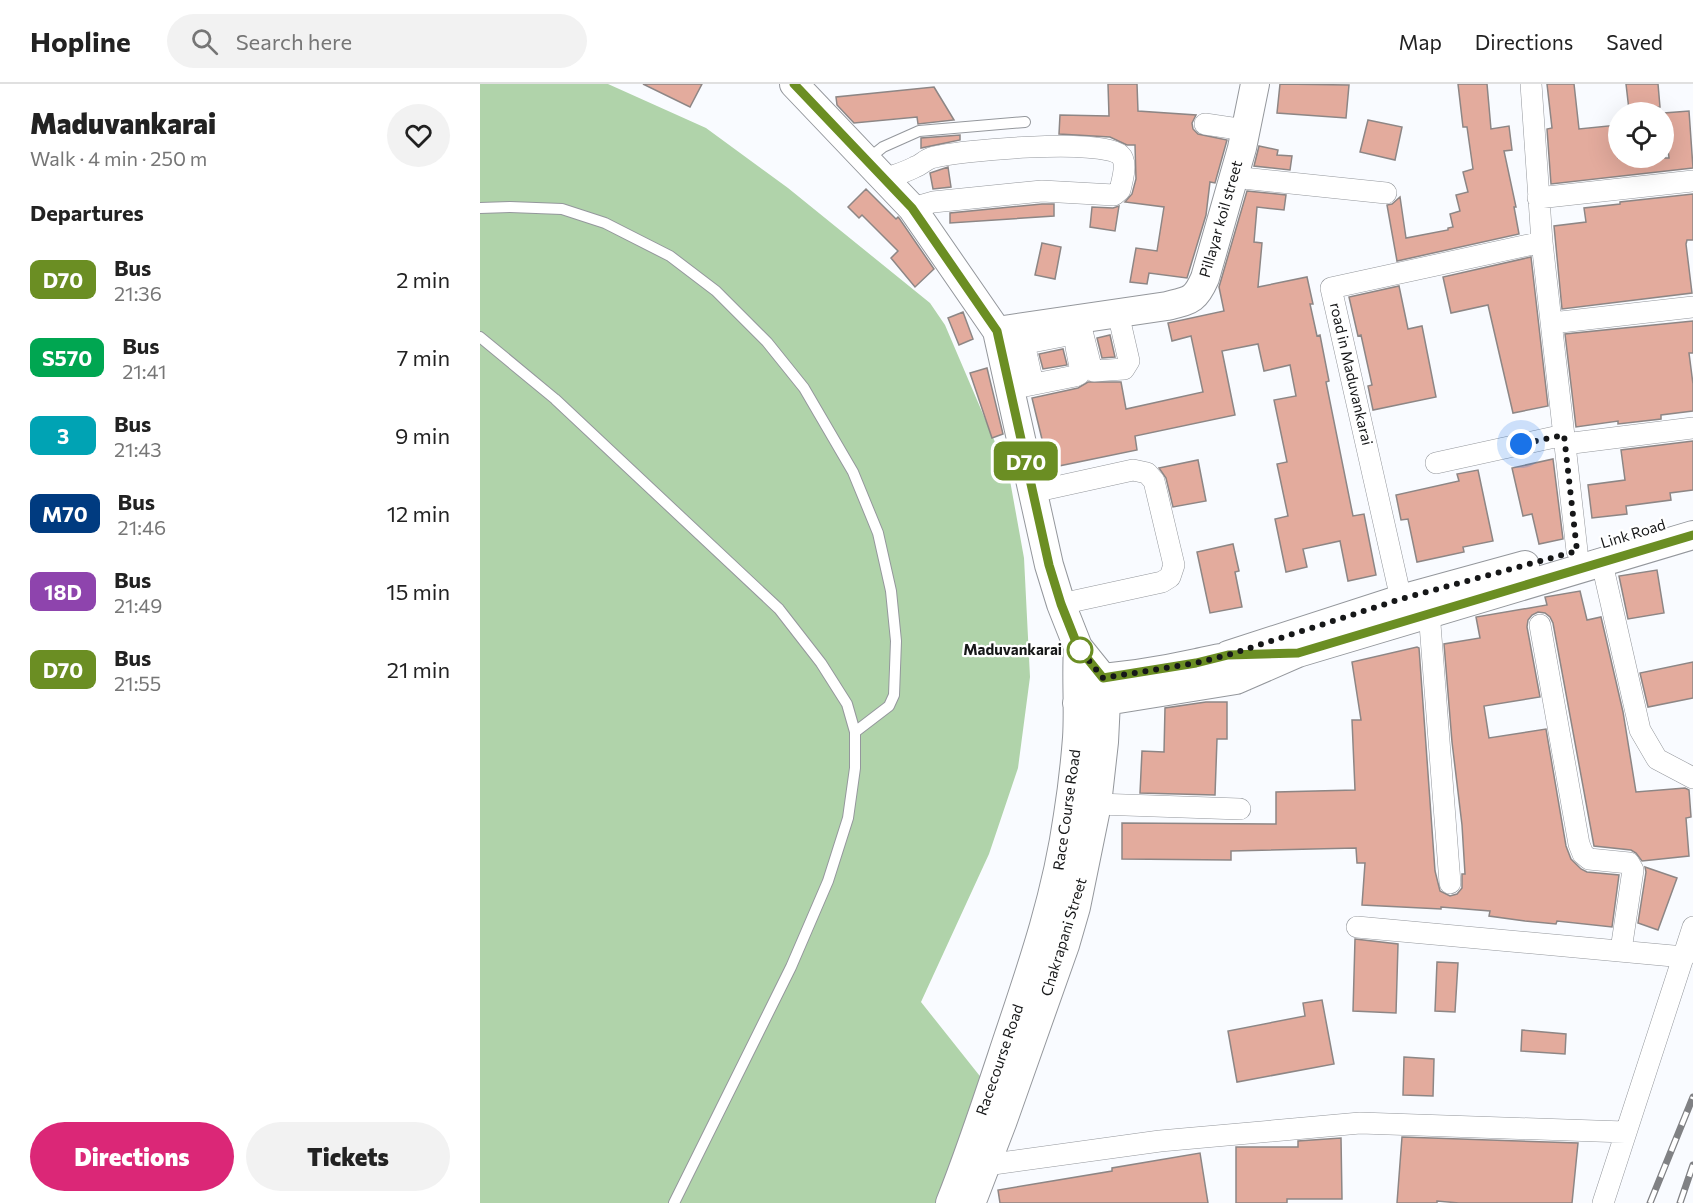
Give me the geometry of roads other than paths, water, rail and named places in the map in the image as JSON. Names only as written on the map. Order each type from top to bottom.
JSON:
[{"type":"street","points":[[794,84],[912,208],[1007,341],[1022,386],[1033,492],[1049,565],[1091,690],[1232,668],[1298,653],[1693,535]]},
{"type":"street","name":"Pillayar koil street","points":[[1007,341],[1118,313],[1189,300],[1199,293],[1242,148],[1255,84]]},
{"type":"street","points":[[1531,84],[1542,242],[1577,551]]},
{"type":"street","points":[[1205,124],[1245,130]]},
{"type":"street","points":[[877,169],[918,166],[929,158],[971,150],[1089,147],[1112,149],[1122,156],[1120,190],[1114,195],[1042,191],[933,202],[912,208]]},
{"type":"street","points":[[1233,177],[1386,193]]},
{"type":"street","points":[[1538,198],[1693,181]]},
{"type":"street","name":"road in Maduvankarai","points":[[1401,599],[1331,288],[1542,242]]},
{"type":"street","points":[[1552,323],[1693,307]]},
{"type":"street","points":[[1074,325],[1094,371],[1124,369],[1129,361],[1118,313]]},
{"type":"street","points":[[1022,386],[1079,374],[1074,325]]},
{"type":"street","points":[[1436,463],[1564,439],[1693,428]]},
{"type":"street","points":[[1033,492],[1132,470],[1148,473],[1154,481],[1174,565],[1170,577],[1152,585],[1061,604]]},
{"type":"street","name":"Link Road","points":[[1232,668],[1401,599],[1577,551],[1693,516]]},
{"type":"street","name":"Link Road","points":[[1232,668],[1430,624],[1604,572],[1693,553]]},
{"type":"street","points":[[1604,572],[1640,730],[1657,759],[1693,778]]},
{"type":"street","points":[[1430,624],[1450,883]]},
{"type":"street","points":[[1540,625],[1579,844],[1583,854],[1589,859],[1629,863],[1633,870],[1621,950]]},
{"type":"street","name":"Chakrapani Street","points":[[976,1164],[1065,945],[1076,907],[1097,804],[1091,690]]},
{"type":"street","name":"Race Course Road","points":[[1048,916],[1059,873],[1077,738],[1091,690]]},
{"type":"street","points":[[1097,804],[1240,809]]},
{"type":"street","name":"Racecourse Road","points":[[971,1203],[976,1164],[1048,916]]},
{"type":"street","points":[[1357,927],[1684,957]]},
{"type":"street","points":[[1603,1203],[1693,927]]},
{"type":"street","points":[[976,1164],[1160,1141],[1360,1123],[1625,1132]]},
{"type":"street","name":"Racecourse Road","points":[[950,1203],[976,1164]]},
{"type":"lane","points":[[877,169],[883,147],[919,131],[1025,122]]},
{"type":"lane","points":[[480,208],[562,209],[605,223],[670,256],[716,291],[767,342],[804,388],[853,472],[878,532],[891,591],[896,641],[894,695],[889,706],[855,732]]},
{"type":"lane","points":[[480,337],[555,399],[779,609],[821,663],[847,704],[855,732],[855,768],[848,818],[828,881],[791,967],[674,1203]]},
{"type":"railway","points":[[1650,1203],[1693,1097]]},
{"type":"railway","points":[[1680,1203],[1693,1165]]},
{"type":"place","name":"Maduvankarai","points":[[1080,650]]}]
